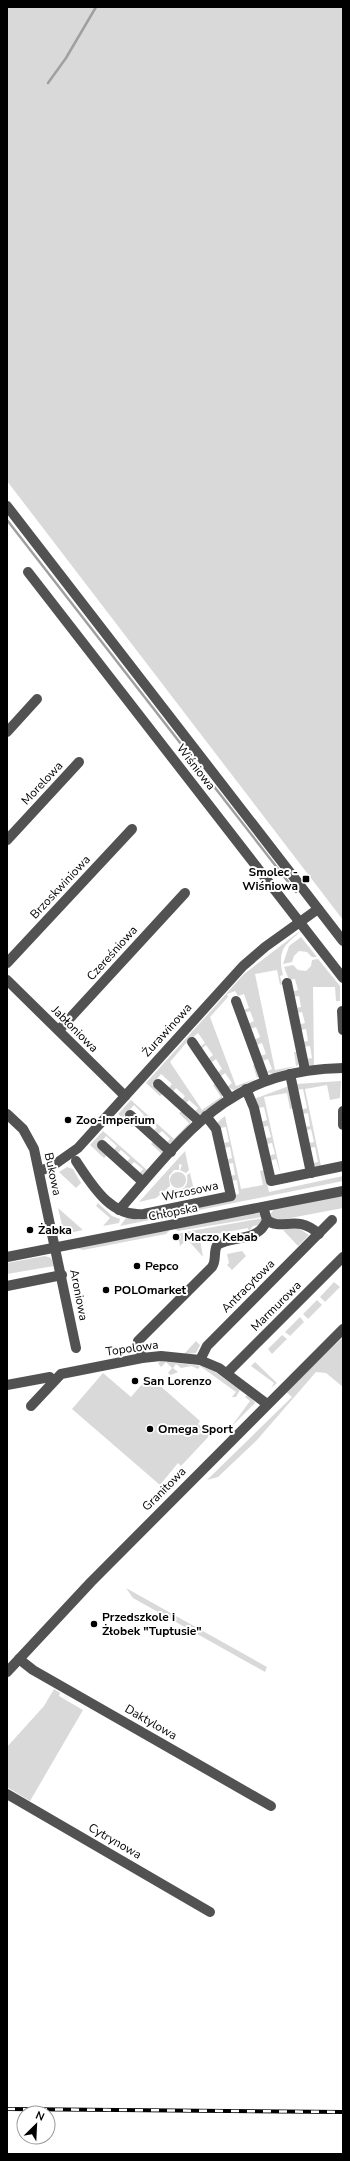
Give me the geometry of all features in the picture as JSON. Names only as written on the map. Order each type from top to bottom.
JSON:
[{"type":"street","points":[[7,506],[343,941]]},
{"type":"street","name":"Wiśniowa","points":[[28,572],[343,978]]},
{"type":"street","points":[[7,732],[37,699]]},
{"type":"street","name":"Morelowa","points":[[7,840],[79,762]]},
{"type":"street","name":"Brzoskwiniowa","points":[[7,963],[132,829]]},
{"type":"street","name":"Czereśniowa","points":[[59,1030],[185,893]]},
{"type":"street","name":"Żurawinowa","points":[[39,1171],[51,1167],[78,1148],[243,966],[318,909]]},
{"type":"street","name":"Jabłoniowa","points":[[7,980],[125,1096]]},
{"type":"street","points":[[287,983],[305,1070]]},
{"type":"street","points":[[236,1001],[265,1080]]},
{"type":"street","points":[[342,1011],[343,1030]]},
{"type":"street","points":[[192,1042],[230,1098]]},
{"type":"street","name":"Wrzosowa","points":[[119,1210],[202,1118],[230,1098],[265,1080],[305,1070],[343,1068]]},
{"type":"street","points":[[290,1074],[311,1173]]},
{"type":"street","name":"Wrzosowa","points":[[76,1161],[96,1191],[119,1210],[130,1215],[231,1196],[216,1129],[158,1084]]},
{"type":"street","points":[[246,1090],[254,1108],[271,1181],[343,1166]]},
{"type":"street","points":[[343,1111],[343,1125]]},
{"type":"street","name":"Bukowa","points":[[7,1114],[28,1136],[34,1149],[55,1248]]},
{"type":"street","points":[[130,1115],[171,1152]]},
{"type":"street","points":[[102,1146],[143,1182]]},
{"type":"street","name":"Chłopska","points":[[7,1257],[343,1191]]},
{"type":"street","points":[[263,1207],[266,1220]]},
{"type":"street","points":[[266,1220],[282,1225],[294,1223],[304,1224],[319,1234]]},
{"type":"street","points":[[142,1358],[138,1341],[213,1265],[217,1245],[251,1238],[266,1220]]},
{"type":"street","name":"Antracytowa","points":[[200,1360],[208,1346],[332,1220]]},
{"type":"street","name":"Aroniowa","points":[[55,1248],[62,1275],[76,1348]]},
{"type":"street","name":"Marmurowa","points":[[227,1373],[343,1257]]},
{"type":"street","points":[[7,1286],[62,1275]]},
{"type":"street","name":"Granitowa","points":[[7,1672],[91,1582],[343,1329]]},
{"type":"street","name":"Topolowa","points":[[31,1406],[61,1374],[142,1358],[160,1356],[200,1360],[227,1373],[267,1404]]},
{"type":"street","points":[[7,1385],[50,1377]]},
{"type":"street","name":"Daktylowa","points":[[19,1659],[33,1670],[271,1806]]},
{"type":"street","name":"Cytrynowa","points":[[7,1794],[210,1912]]},
{"type":"shaded area","points":[[7,7],[343,7],[343,920],[7,481]]},
{"type":"shaded area","points":[[300,931],[283,949],[281,966],[283,975],[280,976],[282,984],[280,985],[277,970],[255,974],[275,1070],[296,1066],[273,1074],[266,1072],[272,1069],[268,1059],[262,1061],[260,1056],[266,1054],[262,1043],[256,1045],[254,1040],[260,1037],[256,1027],[250,1029],[248,1024],[254,1021],[250,1011],[244,1013],[243,1010],[249,1008],[244,994],[238,996],[235,991],[227,994],[228,997],[210,1017],[236,1086],[257,1078],[234,1090],[227,1087],[232,1083],[225,1073],[220,1077],[217,1073],[222,1069],[216,1059],[211,1063],[208,1059],[213,1055],[206,1045],[201,1049],[200,1047],[205,1043],[198,1033],[186,1043],[170,1062],[202,1110],[221,1097],[213,1085],[216,1083],[222,1098],[201,1115],[194,1113],[198,1108],[189,1100],[185,1105],[181,1101],[185,1096],[176,1088],[172,1093],[168,1089],[172,1084],[161,1074],[152,1085],[163,1093],[160,1096],[146,1083],[244,974]]},
{"type":"shaded area","points":[[301,937],[317,957],[312,957],[307,952],[299,951],[294,956],[292,962],[283,964],[289,946]]},
{"type":"shaded area","points":[[318,959],[340,986],[340,1001],[336,1001],[335,987],[313,987],[314,1065],[309,1065],[306,1059],[312,1058],[310,1046],[303,1047],[302,1042],[308,1041],[306,1029],[300,1030],[298,1025],[305,1023],[302,1012],[296,1013],[295,1008],[301,1007],[299,996],[293,997],[291,992],[298,990],[295,979],[289,980],[284,967],[293,965],[298,970],[306,971],[311,966],[312,960]]},
{"type":"shaded area","points":[[294,1052],[298,1052],[298,1065],[296,1066]]},
{"type":"shaded area","points":[[256,1064],[258,1077],[257,1078],[253,1065]]},
{"type":"shaded area","points":[[341,1081],[340,1098],[330,1100],[327,1085],[305,1089],[321,1166],[316,1167],[312,1163],[318,1162],[315,1147],[309,1148],[308,1143],[314,1142],[311,1129],[305,1131],[304,1127],[310,1126],[308,1113],[302,1114],[301,1110],[307,1108],[303,1089],[297,1090],[296,1084]]},
{"type":"shaded area","points":[[289,1086],[294,1108],[290,1109],[287,1093],[264,1097],[281,1175],[276,1159],[269,1161],[268,1156],[275,1154],[272,1143],[266,1144],[264,1139],[271,1137],[268,1126],[262,1127],[261,1122],[267,1120],[264,1107],[258,1108],[254,1099]]},
{"type":"shaded area","points":[[131,1100],[174,1139],[189,1123],[179,1113],[182,1111],[191,1122],[173,1143],[169,1145],[166,1144],[170,1139],[162,1131],[157,1135],[153,1132],[157,1127],[149,1119],[144,1124],[140,1120],[144,1115],[134,1105],[123,1117],[135,1124],[132,1127],[118,1114]]},
{"type":"shaded area","points":[[225,1116],[241,1189],[263,1185],[260,1171],[264,1170],[269,1192],[343,1176],[343,1181],[120,1226],[126,1218],[139,1220],[234,1199],[233,1195],[239,1194],[237,1180],[230,1181],[229,1176],[235,1175],[233,1163],[227,1164],[226,1160],[232,1158],[230,1147],[223,1148],[222,1143],[229,1142],[226,1127],[219,1128],[217,1123]]},
{"type":"shaded area","points":[[103,1131],[147,1170],[162,1154],[151,1144],[154,1141],[164,1151],[163,1153],[143,1175],[139,1174],[143,1169],[134,1162],[130,1166],[126,1163],[130,1158],[121,1150],[116,1155],[113,1151],[117,1146],[106,1136],[97,1147],[107,1155],[104,1158],[90,1145]]},
{"type":"shaded area","points":[[185,1151],[189,1170],[186,1173],[180,1170],[182,1165],[179,1164],[179,1170],[174,1170],[169,1176],[170,1186],[156,1198],[139,1202]]},
{"type":"shaded area","points":[[67,1167],[73,1169],[81,1183],[76,1188],[59,1172]]},
{"type":"shaded area","points":[[178,1172],[185,1177],[186,1180],[181,1187],[178,1188],[171,1183],[170,1180],[175,1173]]},
{"type":"shaded area","points":[[190,1173],[194,1190],[162,1197],[172,1188],[179,1190],[184,1188],[187,1182],[187,1175]]},
{"type":"shaded area","points":[[343,1196],[343,1208],[280,1220],[272,1219],[270,1215],[274,1209]]},
{"type":"shaded area","points":[[98,1203],[112,1216],[120,1219],[119,1223],[103,1226],[110,1218],[96,1206]]},
{"type":"shaded area","points":[[58,1208],[83,1230],[64,1234]]},
{"type":"shaded area","points":[[258,1212],[262,1217],[178,1231],[175,1229]]},
{"type":"shaded area","points":[[263,1218],[259,1225],[253,1226],[249,1231],[248,1228],[200,1237],[191,1231]]},
{"type":"shaded area","points":[[297,1227],[309,1235],[298,1246],[283,1230]]},
{"type":"shaded area","points":[[170,1230],[166,1234],[83,1250],[76,1248]]},
{"type":"shaded area","points":[[190,1231],[200,1239],[203,1257],[187,1239],[180,1246],[178,1234]]},
{"type":"shaded area","points":[[242,1251],[246,1256],[232,1270],[227,1265],[229,1263],[227,1254]]},
{"type":"shaded area","points":[[45,1256],[51,1258],[54,1266],[7,1274],[7,1263]]},
{"type":"shaded area","points":[[334,1282],[340,1287],[325,1302],[320,1297]]},
{"type":"shaded area","points":[[317,1300],[322,1305],[308,1319],[303,1314]]},
{"type":"shaded area","points":[[300,1317],[304,1322],[290,1336],[285,1332]]},
{"type":"shaded area","points":[[282,1335],[287,1339],[272,1354],[268,1349]]},
{"type":"shaded area","points":[[343,1337],[343,1387],[326,1373],[316,1372],[257,1440],[218,1477],[207,1480],[292,1397],[286,1392]]},
{"type":"shaded area","points":[[196,1341],[200,1345],[196,1353],[184,1354]]},
{"type":"shaded area","points":[[161,1361],[201,1366],[215,1372],[240,1390],[236,1397],[232,1397],[236,1392],[200,1366],[198,1369],[192,1366],[181,1368],[176,1364],[173,1368],[178,1372],[171,1375],[168,1373],[172,1368],[166,1362],[161,1367],[158,1363]]},
{"type":"shaded area","points":[[255,1362],[277,1383],[271,1388],[274,1383],[251,1366]]},
{"type":"shaded area","name":"Omega Sport","points":[[103,1373],[131,1397],[149,1376],[200,1421],[198,1424],[210,1435],[181,1466],[178,1463],[160,1485],[72,1409]]},
{"type":"shaded area","points":[[247,1395],[255,1403],[231,1427],[250,1401],[245,1397]]},
{"type":"shaded area","points":[[126,1588],[267,1667],[265,1672],[133,1598]]},
{"type":"shaded area","points":[[54,1689],[60,1693],[59,1696],[83,1710],[30,1801],[7,1787],[7,1747],[44,1706]]},
{"type":"waterway","points":[[48,83],[66,58],[96,7]]},
{"type":"waterway","points":[[7,520],[296,892]]},
{"type":"railway","points":[[7,2109],[343,2112]]},
{"type":"place","name":"Smolec - Wiśniowa","points":[[306,879]]},
{"type":"place","name":"Zoo-Imperium","points":[[68,1120]]},
{"type":"place","name":"Żabka","points":[[30,1230]]},
{"type":"place","name":"Maczo Kebab","points":[[176,1237]]},
{"type":"place","name":"Pepco","points":[[137,1266]]},
{"type":"place","name":"POLOmarket","points":[[106,1290]]},
{"type":"place","name":"San Lorenzo","points":[[135,1381]]},
{"type":"place","name":"Omega Sport","points":[[150,1429]]},
{"type":"place","name":"Przedszkole i Żłobek \"Tuptusie\"","points":[[94,1624]]}]
